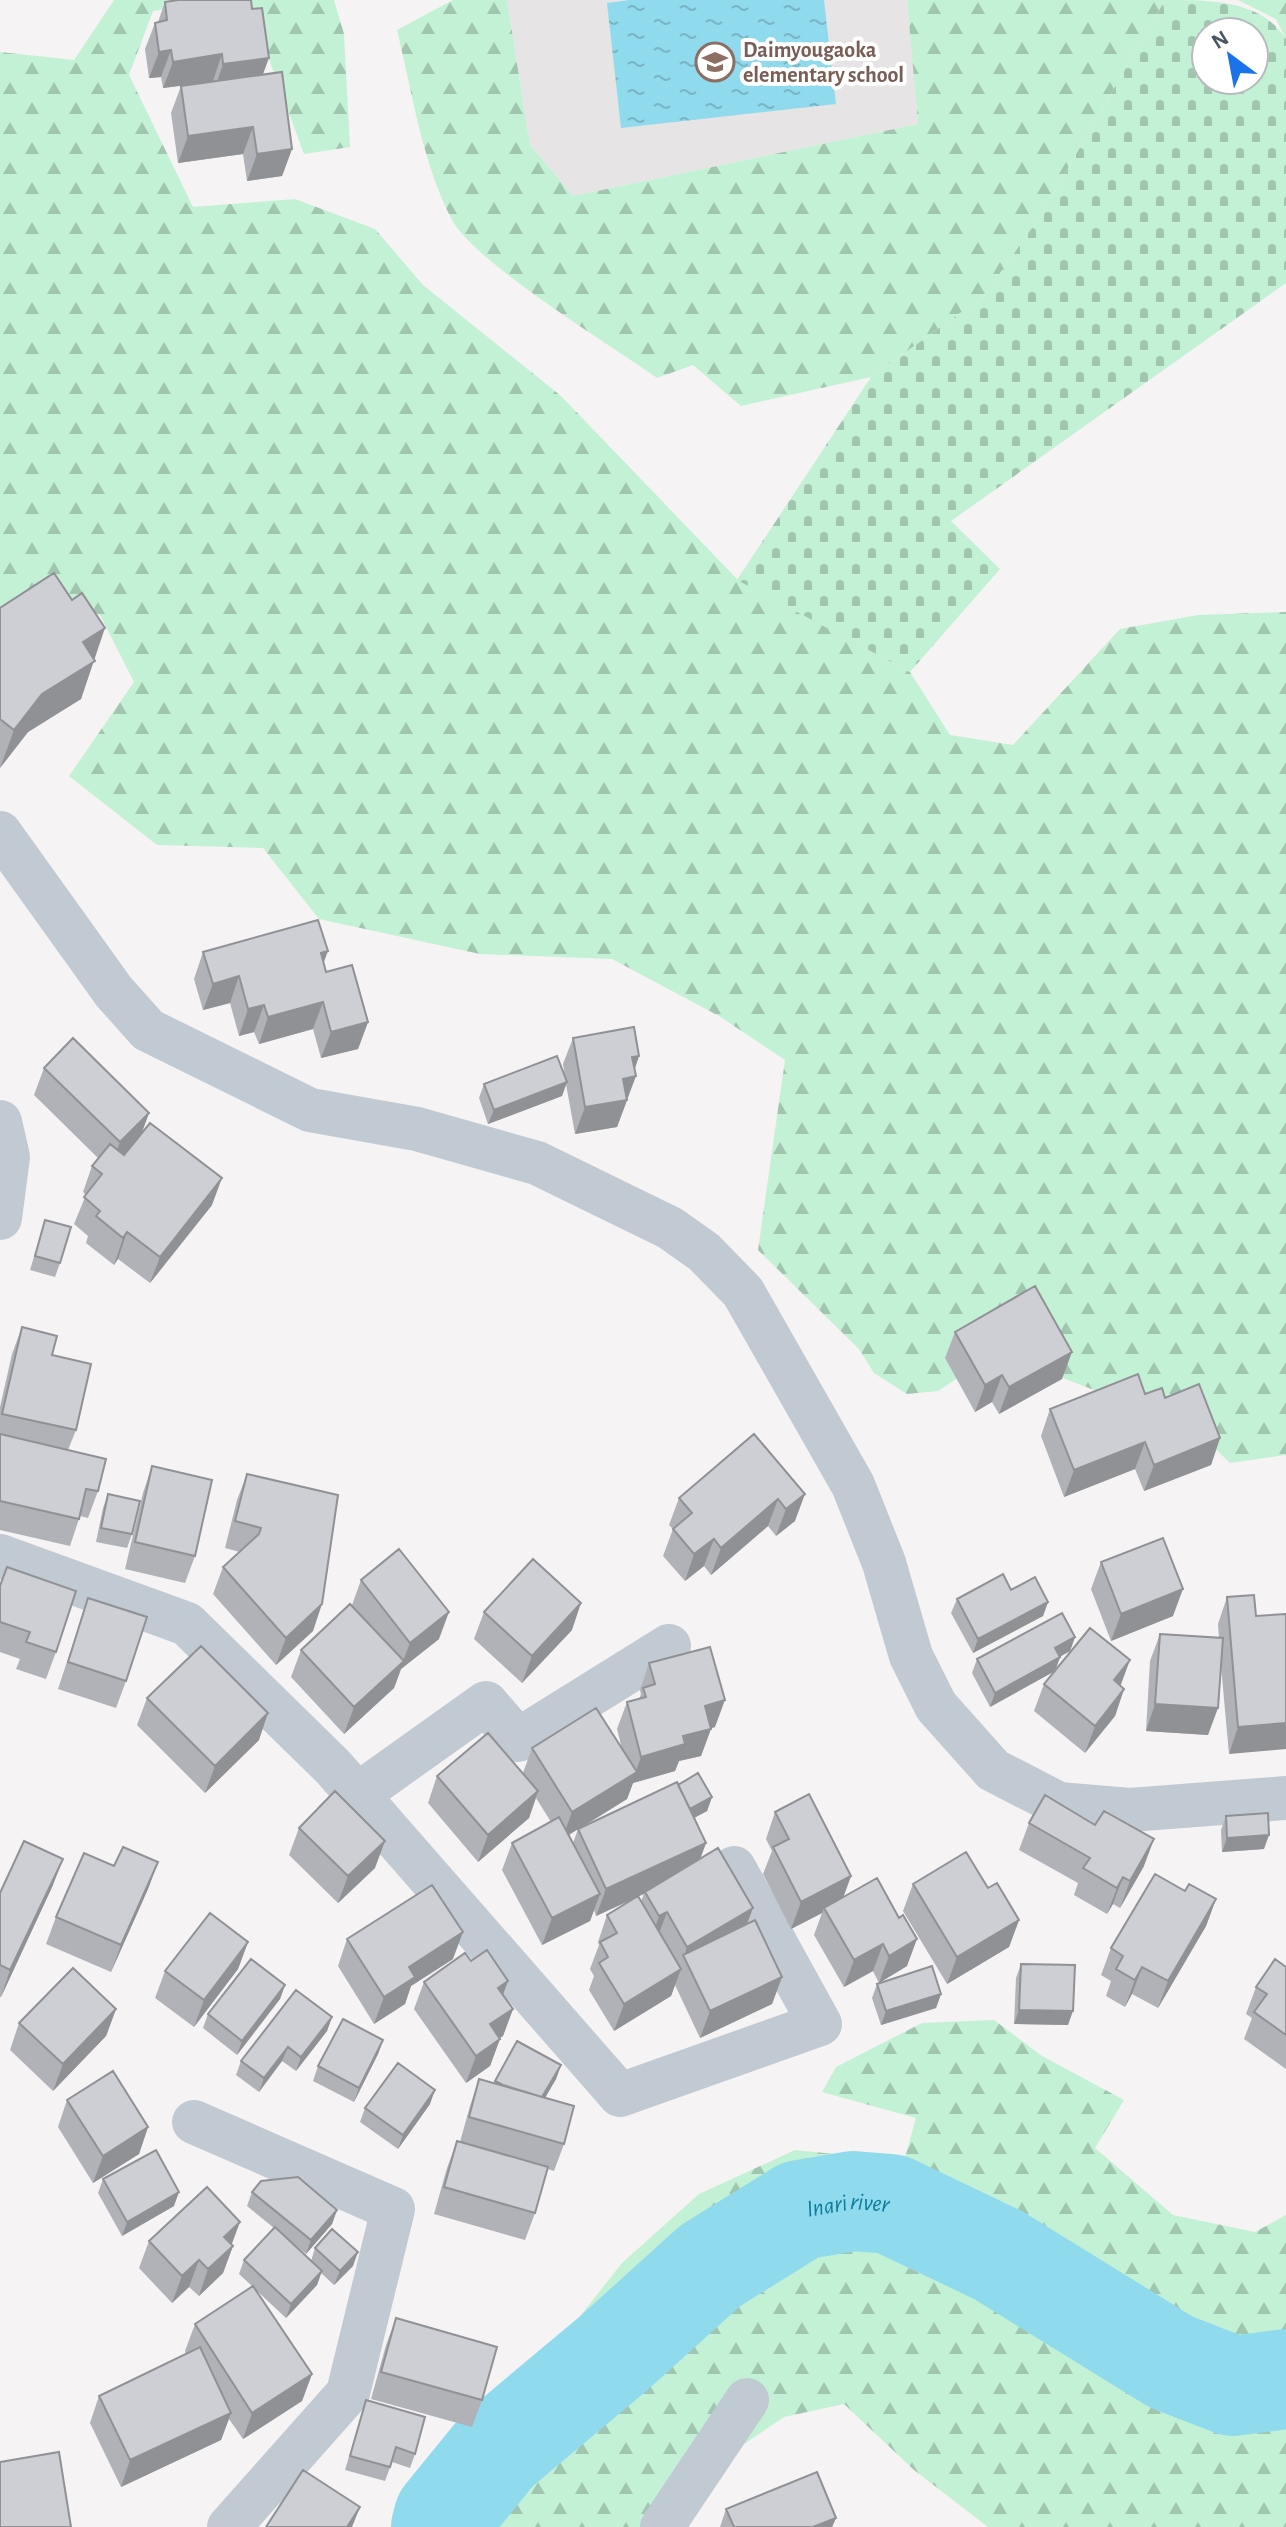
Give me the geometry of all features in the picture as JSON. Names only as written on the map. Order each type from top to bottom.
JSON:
[{"type":"street","points":[[0,833],[114,992],[148,1030],[310,1110],[417,1129],[537,1163],[670,1228],[704,1252],[743,1292],[853,1485],[884,1563],[911,1656],[936,1706],[993,1770],[1059,1804],[1130,1810],[1286,1798]]},
{"type":"street","points":[[0,1122],[8,1157],[0,1218]]},
{"type":"street","points":[[0,1556],[187,1624],[357,1795],[620,2095],[820,2024],[734,1868]]},
{"type":"street","points":[[357,1795],[486,1703],[518,1740],[669,1646]]},
{"type":"street","points":[[194,2122],[393,2209],[348,2393],[229,2527]]},
{"type":"street","points":[[662,2527],[747,2400]]},
{"type":"shaded area","name":"Daimyougaoka elementary school","points":[[507,0],[907,0],[918,124],[573,196],[530,145]]},
{"type":"green space","points":[[114,0],[218,0],[153,11],[129,75],[193,207],[295,199],[375,229],[423,285],[561,396],[737,579],[910,672],[950,735],[1013,745],[1120,629],[1198,615],[1286,612],[1286,1455],[1230,1463],[1195,1429],[1019,1361],[976,1366],[938,1391],[907,1394],[874,1373],[859,1349],[758,1250],[785,1060],[719,1016],[612,959],[480,954],[319,919],[263,848],[157,845],[69,776],[134,682],[100,615],[63,596],[0,632],[0,52],[74,60]]},
{"type":"green space","points":[[247,0],[334,0],[344,34],[350,147],[304,154]]},
{"type":"green space","points":[[453,0],[507,0],[530,145],[573,196],[918,124],[907,0],[1165,0],[1041,215],[984,296],[871,377],[741,406],[693,365],[657,378],[514,279],[464,236],[451,218],[425,150],[397,30]]},
{"type":"green space","points":[[1165,0],[1217,2],[1263,16],[1190,16],[1190,96],[1270,96],[1270,21],[1276,26],[1286,39],[1286,283],[951,521],[1000,569],[910,672],[737,580],[871,377],[984,296],[1041,215]]},
{"type":"green space","points":[[1238,0],[1286,0],[1286,39],[1276,19]]},
{"type":"green space","points":[[994,2020],[1042,2056],[1124,2100],[1095,2148],[1173,2215],[1255,2232],[1286,2215],[1286,2527],[988,2527],[914,2470],[844,2404],[784,2417],[660,2501],[640,2527],[402,2527],[445,2453],[524,2387],[622,2263],[699,2194],[795,2150],[904,2161],[916,2118],[822,2092],[836,2067],[922,2023]]},
{"type":"water","points":[[630,0],[824,0],[836,104],[621,128],[607,3]]},
{"type":"building","points":[[251,0],[252,9],[262,8],[269,58],[223,64],[222,54],[173,62],[171,50],[159,52],[155,23],[167,20],[165,2]]},
{"type":"building","points":[[282,72],[292,149],[257,154],[253,127],[188,136],[181,86]]},
{"type":"building","points":[[54,573],[72,600],[82,593],[105,628],[83,642],[95,661],[42,694],[14,730],[0,719],[0,608]]},
{"type":"building","points":[[318,920],[328,951],[321,953],[326,972],[352,965],[368,1022],[331,1032],[323,1002],[268,1017],[264,1005],[248,1009],[239,976],[213,984],[203,952]]},
{"type":"building","points":[[634,1027],[639,1056],[632,1057],[636,1076],[623,1079],[627,1100],[585,1107],[573,1038]]},
{"type":"building","points":[[73,1038],[149,1113],[120,1142],[44,1068]]},
{"type":"building","points":[[557,1056],[567,1082],[494,1110],[484,1084]]},
{"type":"building","points":[[150,1123],[222,1178],[160,1257],[127,1232],[123,1238],[96,1216],[100,1211],[84,1197],[102,1174],[92,1166],[110,1144],[124,1155]]},
{"type":"building","points":[[45,1220],[71,1227],[60,1263],[35,1256]]},
{"type":"building","points":[[1035,1286],[1072,1352],[1009,1387],[1002,1375],[985,1385],[955,1332]]},
{"type":"building","points":[[22,1327],[57,1336],[52,1355],[91,1364],[76,1430],[2,1414]]},
{"type":"building","points":[[1138,1374],[1145,1394],[1162,1388],[1165,1398],[1199,1384],[1220,1438],[1154,1465],[1145,1442],[1074,1470],[1050,1409]]},
{"type":"building","points":[[0,1434],[106,1459],[98,1491],[86,1489],[79,1519],[0,1501]]},
{"type":"building","points":[[754,1434],[805,1494],[786,1509],[778,1499],[721,1548],[714,1539],[694,1554],[673,1529],[692,1513],[679,1498]]},
{"type":"building","points":[[152,1466],[212,1480],[195,1556],[135,1542]]},
{"type":"building","points":[[247,1474],[338,1495],[322,1604],[286,1638],[223,1567],[259,1534],[261,1528],[235,1521]]},
{"type":"building","points":[[108,1494],[140,1501],[132,1534],[101,1528]]},
{"type":"building","points":[[1163,1538],[1183,1589],[1121,1614],[1101,1562]]},
{"type":"building","points":[[399,1549],[449,1612],[410,1643],[361,1580]]},
{"type":"building","points":[[533,1559],[581,1603],[532,1656],[484,1612]]},
{"type":"building","points":[[7,1567],[76,1591],[56,1652],[26,1642],[30,1632],[0,1622],[0,1586]]},
{"type":"building","points":[[1003,1574],[1011,1590],[1035,1577],[1048,1602],[978,1639],[957,1599]]},
{"type":"building","points":[[1254,1595],[1256,1616],[1286,1614],[1286,1723],[1238,1727],[1227,1597]]},
{"type":"building","points":[[88,1598],[147,1617],[126,1681],[68,1662]]},
{"type":"building","points":[[350,1604],[404,1661],[354,1707],[301,1650]]},
{"type":"building","points":[[1062,1613],[1075,1637],[1055,1648],[1060,1657],[995,1693],[977,1659]]},
{"type":"building","points":[[1090,1628],[1130,1660],[1114,1680],[1124,1689],[1095,1726],[1044,1684]]},
{"type":"building","points":[[1160,1634],[1223,1638],[1218,1708],[1155,1704]]},
{"type":"building","points":[[201,1646],[268,1713],[215,1766],[147,1698]]},
{"type":"building","points":[[710,1647],[725,1700],[705,1706],[711,1729],[683,1736],[685,1744],[641,1757],[627,1702],[646,1697],[643,1688],[655,1684],[649,1663]]},
{"type":"building","points":[[596,1708],[637,1772],[572,1812],[532,1748]]},
{"type":"building","points":[[488,1733],[538,1791],[488,1835],[437,1776]]},
{"type":"building","points":[[698,1773],[712,1797],[690,1809],[678,1785]]},
{"type":"building","points":[[677,1782],[706,1843],[606,1889],[578,1829]]},
{"type":"building","points":[[335,1791],[385,1841],[348,1876],[299,1828]]},
{"type":"building","points":[[809,1794],[851,1876],[801,1902],[773,1847],[789,1839],[775,1812]]},
{"type":"building","points":[[1045,1795],[1095,1825],[1104,1811],[1154,1839],[1130,1881],[1123,1877],[1117,1888],[1083,1868],[1090,1858],[1029,1823]]},
{"type":"building","points":[[1268,1813],[1269,1835],[1227,1838],[1226,1816]]},
{"type":"building","points":[[559,1817],[600,1894],[552,1918],[512,1843]]},
{"type":"building","points":[[24,1841],[63,1859],[10,1970],[0,1965],[0,1893]]},
{"type":"building","points":[[123,1847],[158,1862],[121,1945],[56,1917],[84,1853],[114,1866]]},
{"type":"building","points":[[718,1848],[753,1908],[687,1947],[667,1912],[659,1916],[645,1892]]},
{"type":"building","points":[[966,1852],[988,1888],[997,1883],[1019,1920],[957,1957],[913,1884]]},
{"type":"building","points":[[1155,1874],[1185,1891],[1189,1884],[1216,1899],[1168,1981],[1142,1967],[1135,1980],[1116,1969],[1123,1956],[1111,1948]]},
{"type":"building","points":[[877,1878],[899,1918],[903,1915],[917,1939],[889,1956],[883,1944],[854,1960],[824,1908]]},
{"type":"building","points":[[432,1885],[463,1932],[409,1967],[415,1977],[384,1997],[347,1939]]},
{"type":"building","points":[[638,1896],[681,1969],[624,2004],[599,1963],[608,1957],[600,1942],[617,1933],[607,1915]]},
{"type":"building","points":[[210,1913],[248,1942],[204,2000],[165,1971]]},
{"type":"building","points":[[755,1920],[782,1977],[710,2011],[683,1955]]},
{"type":"building","points":[[487,1950],[508,1981],[498,1988],[513,2009],[490,2024],[500,2039],[476,2056],[424,1982],[465,1953],[471,1961]]},
{"type":"building","points":[[251,1959],[285,1985],[242,2041],[208,2014]]},
{"type":"building","points":[[1275,1959],[1286,1967],[1286,2035],[1254,2012],[1267,1994],[1256,1987]]},
{"type":"building","points":[[1021,1964],[1075,1965],[1073,2011],[1019,2010]]},
{"type":"building","points":[[932,1966],[941,1994],[886,2011],[877,1984]]},
{"type":"building","points":[[73,1968],[116,2009],[63,2064],[19,2023]]},
{"type":"building","points":[[296,1990],[332,2017],[301,2057],[288,2047],[264,2078],[241,2061]]},
{"type":"building","points":[[343,2019],[383,2040],[359,2088],[318,2066]]},
{"type":"building","points":[[517,2041],[561,2065],[542,2097],[495,2081]]},
{"type":"building","points":[[398,2063],[435,2090],[403,2135],[365,2108]]},
{"type":"building","points":[[113,2071],[148,2127],[103,2156],[67,2100]]},
{"type":"building","points":[[479,2079],[574,2106],[564,2144],[469,2117]]},
{"type":"building","points":[[457,2141],[548,2167],[535,2213],[444,2187]]},
{"type":"building","points":[[156,2150],[179,2192],[127,2222],[103,2179]]},
{"type":"building","points":[[298,2177],[337,2210],[311,2240],[252,2192],[261,2181]]},
{"type":"building","points":[[207,2187],[240,2222],[224,2237],[233,2246],[208,2269],[199,2260],[182,2276],[149,2241]]},
{"type":"building","points":[[275,2227],[322,2271],[291,2304],[244,2260]]},
{"type":"building","points":[[332,2229],[358,2252],[340,2271],[315,2248]]},
{"type":"building","points":[[253,2286],[312,2374],[252,2413],[195,2324]]},
{"type":"building","points":[[396,2318],[497,2347],[482,2400],[381,2372]]},
{"type":"building","points":[[200,2347],[231,2413],[130,2460],[99,2396]]},
{"type":"building","points":[[366,2400],[425,2417],[415,2454],[396,2447],[390,2467],[350,2456]]},
{"type":"building","points":[[59,2452],[71,2527],[0,2527],[0,2462]]},
{"type":"building","points":[[303,2470],[360,2507],[347,2527],[266,2527]]},
{"type":"building","points":[[817,2472],[836,2518],[813,2527],[734,2527],[726,2509]]},
{"type":"waterway","name":"Inari river","points":[[441,2527],[444,2516],[497,2451],[614,2353],[710,2266],[800,2210],[853,2201],[891,2204],[998,2255],[1171,2362],[1233,2386],[1286,2379]]},
{"type":"place","name":"Daimyougaoka elementary school","points":[[715,62]]}]
